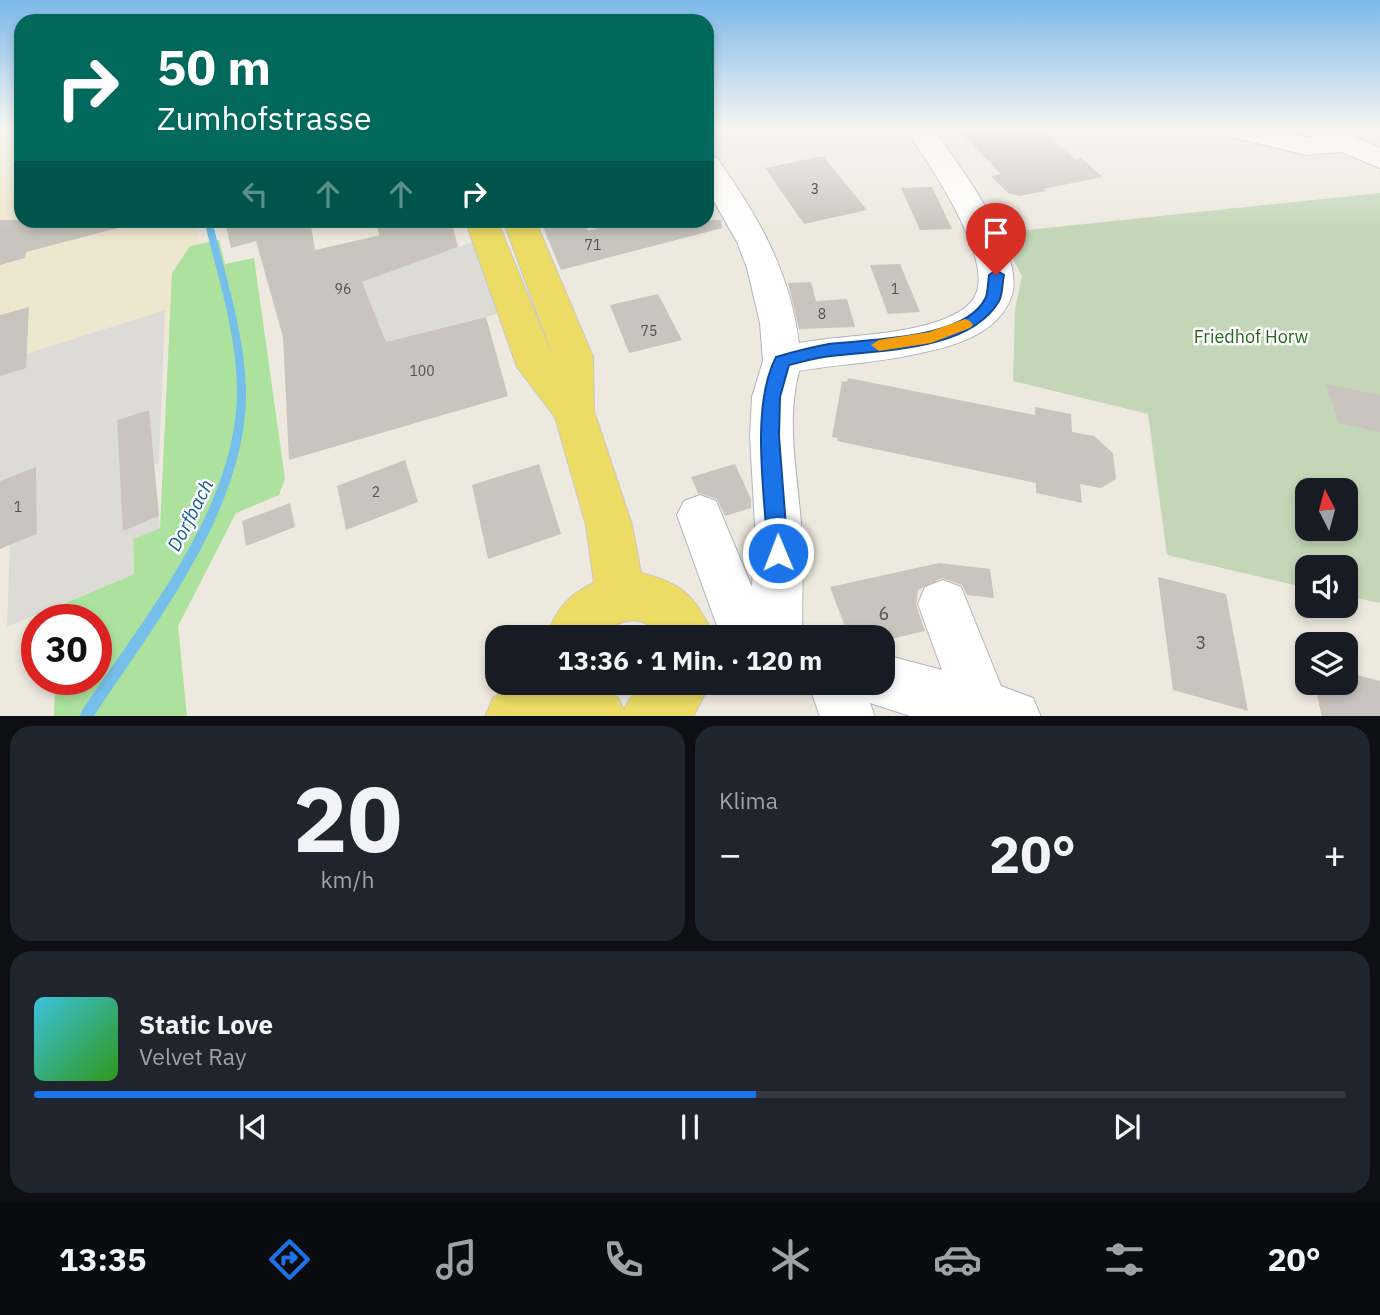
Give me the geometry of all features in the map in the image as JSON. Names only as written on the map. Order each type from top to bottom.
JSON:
[{"type":"main road","points":[[484,228],[536,367],[574,411]]},
{"type":"main road","points":[[522,228],[574,357],[574,411],[609,525],[621,597]]},
{"type":"main road","points":[[579,625],[587,613],[603,602],[638,596],[669,609],[682,625]]},
{"type":"main road","points":[[512,716],[548,695]]},
{"type":"main road","points":[[575,695],[579,702],[599,716]]},
{"type":"street","points":[[782,361],[827,350],[931,337],[970,322],[993,299],[996,269],[981,230],[943,162]]},
{"type":"street","points":[[714,176],[754,242],[764,268],[778,323],[782,361],[772,397],[771,436],[778,526],[776,625]]},
{"type":"street","points":[[700,515],[742,625]]},
{"type":"street","points":[[943,604],[998,712]]},
{"type":"street","points":[[895,684],[998,712]]},
{"type":"street","points":[[840,695],[848,716]]},
{"type":"shaded area","points":[[0,162],[14,162],[14,228],[196,228],[219,318],[0,389]]},
{"type":"shaded area","points":[[475,241],[500,313],[386,342],[362,282]]},
{"type":"shaded area","points":[[165,310],[159,463],[154,465],[148,410],[117,420],[124,530],[159,516],[160,528],[133,539],[134,574],[62,604],[21,604],[21,621],[7,627],[10,545],[37,534],[36,468],[0,481],[0,376],[26,354]]},
{"type":"green space","name":"Friedhof Horw","points":[[1380,193],[1380,603],[1358,598],[1358,555],[1295,555],[1295,585],[1167,555],[1148,414],[1013,381],[1015,309],[1022,276],[999,233]]},
{"type":"green space","points":[[219,240],[225,264],[254,258],[285,479],[279,495],[236,513],[178,626],[187,716],[54,716],[55,695],[112,695],[112,604],[63,604],[134,574],[133,539],[160,528],[172,273],[190,246]]},
{"type":"building","points":[[792,162],[828,162],[867,210],[804,224],[765,168]]},
{"type":"building","points":[[990,162],[1086,162],[1103,177],[1019,196],[1008,193],[991,176],[1001,174]]},
{"type":"building","points":[[932,187],[952,229],[920,230],[901,188]]},
{"type":"building","points":[[0,220],[14,220],[14,228],[118,228],[26,252],[25,258],[0,265]]},
{"type":"building","points":[[714,220],[721,220],[722,228],[561,270],[543,228],[587,228],[588,231],[599,228],[714,228]]},
{"type":"building","points":[[226,228],[311,228],[315,250],[381,235],[380,228],[453,228],[458,247],[362,282],[386,342],[486,317],[508,396],[289,460],[283,337],[256,241],[231,248]]},
{"type":"building","points":[[900,264],[920,312],[888,314],[870,265]]},
{"type":"building","points":[[811,282],[816,301],[847,299],[855,327],[799,329],[788,283]]},
{"type":"building","points":[[658,294],[682,340],[629,353],[610,305]]},
{"type":"building","points":[[29,307],[26,368],[0,376],[0,315]]},
{"type":"building","points":[[848,378],[1035,415],[1035,407],[1071,414],[1072,432],[1094,436],[1113,453],[1116,479],[1101,488],[1080,484],[1082,503],[1036,493],[1036,483],[837,441],[838,438],[832,437],[842,381],[847,382]]},
{"type":"building","points":[[1326,384],[1380,395],[1380,432],[1339,423]]},
{"type":"building","points":[[149,410],[159,516],[123,531],[117,420]]},
{"type":"building","points":[[405,460],[418,502],[346,530],[337,486]]},
{"type":"building","points":[[539,464],[561,534],[488,559],[472,485]]},
{"type":"building","points":[[735,464],[751,499],[751,508],[725,516],[717,499],[698,493],[691,477]]},
{"type":"building","points":[[36,467],[37,534],[0,549],[0,481]]},
{"type":"building","points":[[290,503],[295,527],[246,546],[242,521]]},
{"type":"building","points":[[939,563],[990,569],[994,598],[967,595],[962,585],[942,578],[918,590],[916,605],[925,631],[895,638],[895,625],[844,625],[830,587]]},
{"type":"building","points":[[1158,577],[1226,594],[1248,711],[1173,690]]},
{"type":"building","points":[[1358,675],[1380,681],[1380,716],[1322,716],[1317,695],[1358,695]]},
{"type":"waterway","name":"Dorfbach","points":[[86,716],[182,571],[222,490],[235,450],[241,410],[240,362],[210,228]]},
{"type":"tunnel","points":[[394,228],[395,232]]},
{"type":"slow traffic","points":[[879,345],[911,342],[965,325]]},
{"type":"route","points":[[778,553],[771,436],[772,397],[782,361],[827,350],[911,342],[956,330],[978,316],[993,299],[996,275]]}]
